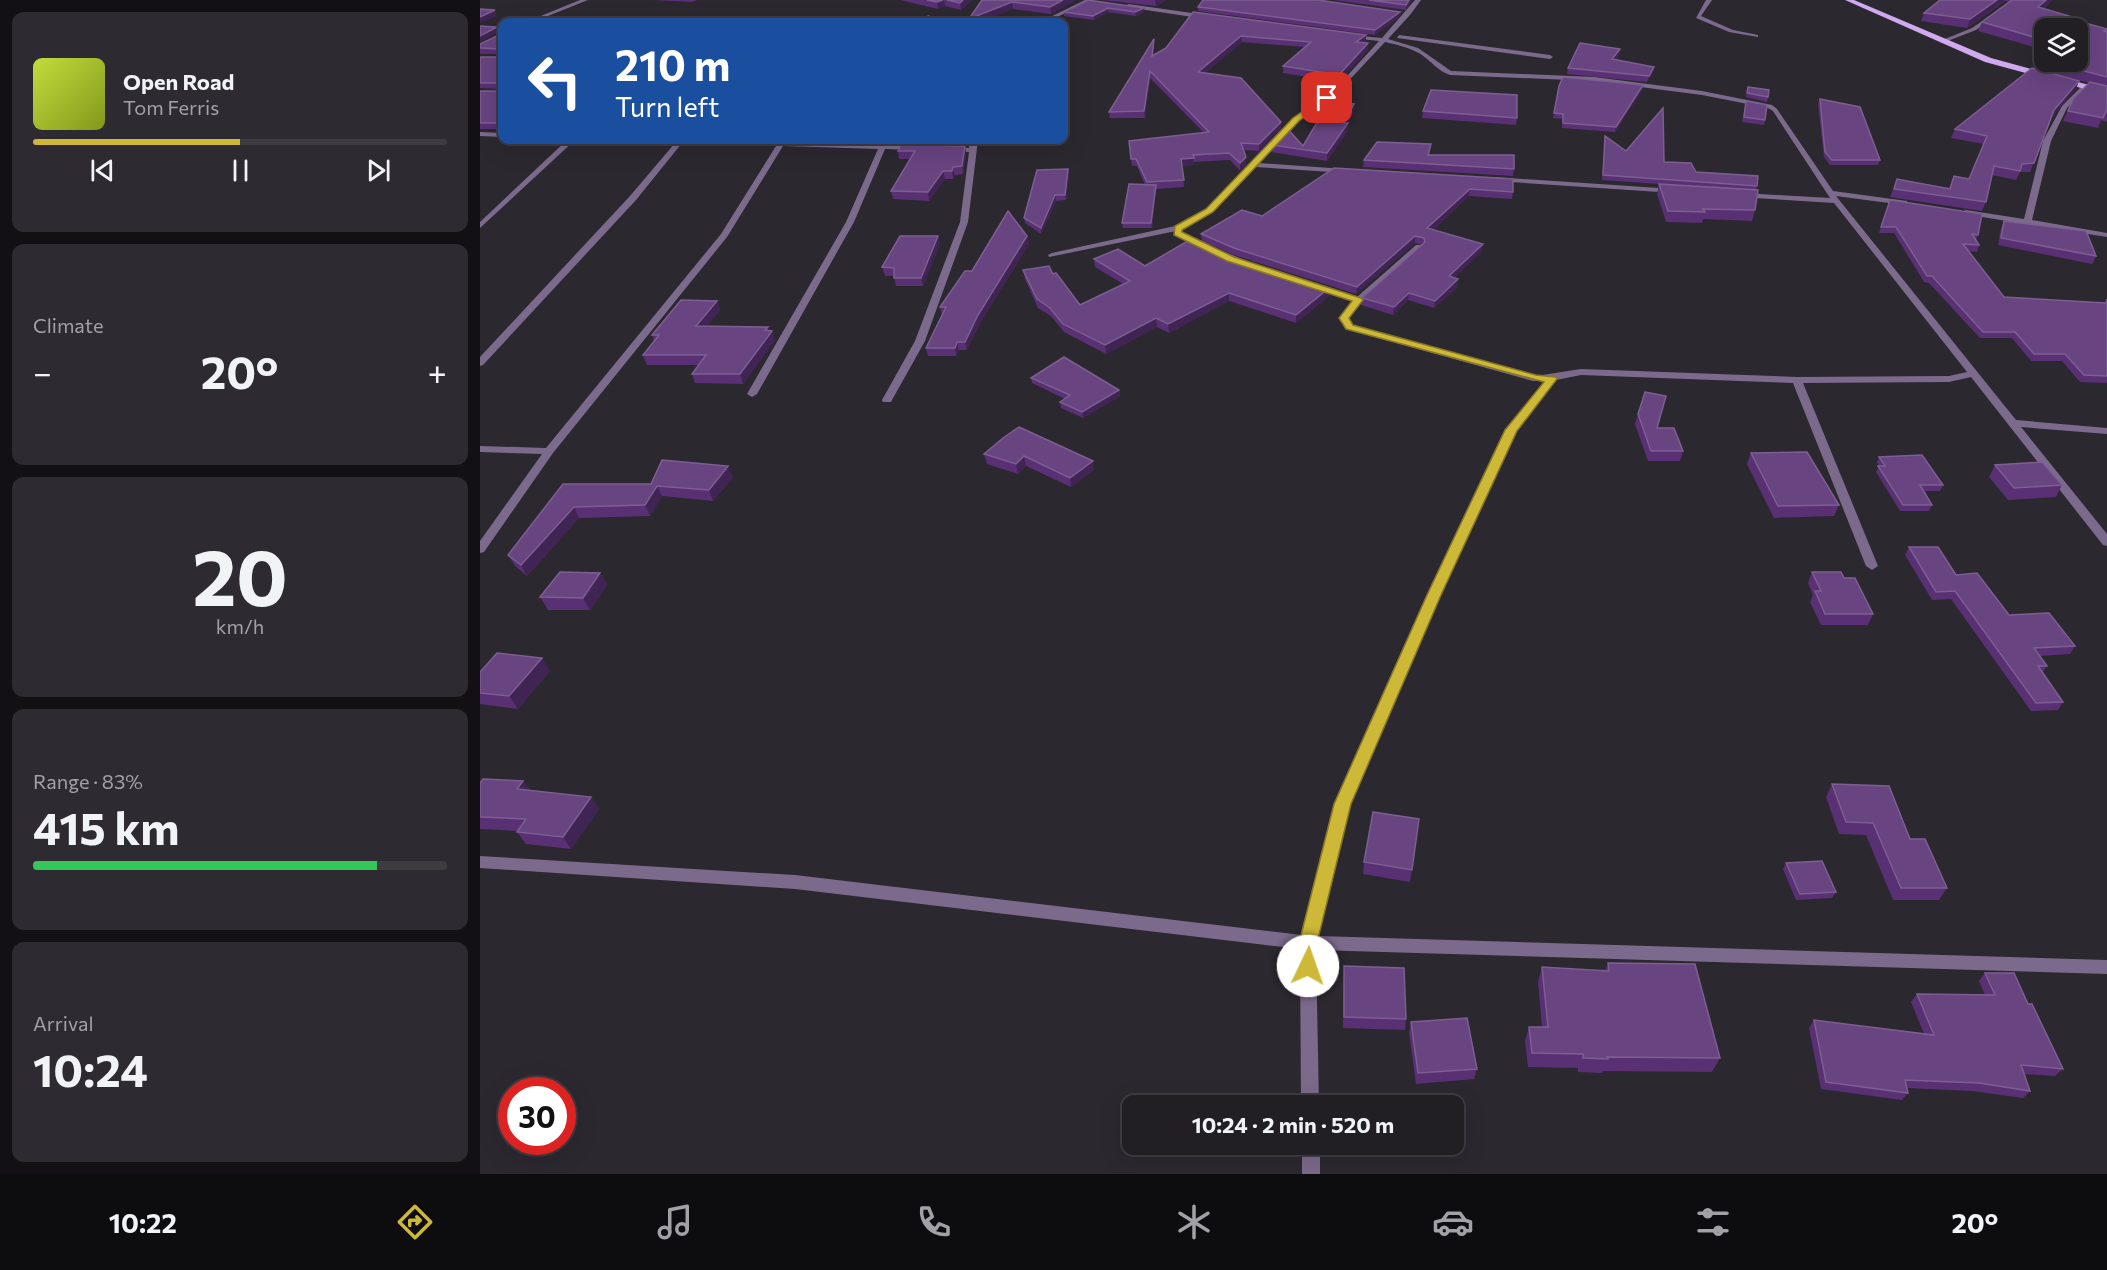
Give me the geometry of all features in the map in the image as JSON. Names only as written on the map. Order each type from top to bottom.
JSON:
[{"type":"main road","points":[[1848,0],[1988,60],[2107,93]]},
{"type":"street","points":[[539,18],[585,0]]},
{"type":"street","points":[[1051,18],[1086,0],[1098,2]]},
{"type":"street","points":[[1052,255],[1178,228],[1209,211],[1255,165],[1296,119],[1338,89],[1387,38],[1418,0]]},
{"type":"street","points":[[1709,0],[1698,17],[1731,31],[1756,36]]},
{"type":"street","points":[[1121,5],[1211,18]]},
{"type":"street","points":[[1943,41],[1974,29],[2000,10]]},
{"type":"street","points":[[1397,13],[1408,14]]},
{"type":"street","points":[[1338,34],[1550,57]]},
{"type":"street","points":[[1387,38],[1427,55],[1441,71],[1450,73],[1606,80],[1702,93],[1770,106],[1834,197],[1971,374],[2107,542]]},
{"type":"street","points":[[2028,221],[2047,141],[2064,107],[2084,87]]},
{"type":"street","points":[[480,134],[498,135]]},
{"type":"street","points":[[480,226],[567,144]]},
{"type":"street","points":[[480,363],[633,198],[678,144]]},
{"type":"street","points":[[480,549],[549,451],[724,235],[781,144]]},
{"type":"street","points":[[752,394],[850,222],[883,144]]},
{"type":"street","points":[[890,144],[927,149]]},
{"type":"street","points":[[887,400],[920,341],[964,222],[974,144]]},
{"type":"street","points":[[938,149],[973,150]]},
{"type":"street","points":[[1255,165],[1351,172]]},
{"type":"street","points":[[1490,178],[1681,191]]},
{"type":"street","points":[[1729,194],[1834,197],[1913,204]]},
{"type":"street","points":[[1959,211],[2107,235]]},
{"type":"street","points":[[1178,228],[1178,233],[1183,238]]},
{"type":"street","points":[[1419,247],[1358,300],[1344,318],[1349,327],[1536,379],[1552,379],[1563,374],[1581,372],[1797,380],[1949,379],[1971,374]]},
{"type":"street","points":[[1305,283],[1358,300]]},
{"type":"street","points":[[1310,1095],[1308,943],[1347,794],[1434,595],[1511,430],[1552,379]]},
{"type":"street","points":[[1797,380],[1872,566]]},
{"type":"street","points":[[2011,423],[2107,431]]},
{"type":"street","points":[[480,449],[549,451]]},
{"type":"street","points":[[480,862],[795,882],[1308,943],[2107,967]]},
{"type":"street","points":[[1311,1155],[1311,1174]]},
{"type":"building","points":[[947,0],[963,0],[960,3]]},
{"type":"building","points":[[982,0],[1063,0],[1050,7],[1012,2],[970,18]]},
{"type":"building","points":[[1088,0],[1144,8],[1135,12],[1108,8],[1093,16],[1064,12]]},
{"type":"building","points":[[1203,0],[1318,0],[1400,12],[1375,30],[1198,7]]},
{"type":"building","points":[[1369,0],[1409,0],[1406,5]]},
{"type":"building","points":[[1940,0],[1997,0],[1970,19],[1924,13]]},
{"type":"building","points":[[2012,0],[2046,0],[2038,7],[2076,18],[2034,18],[2034,37],[1982,22]]},
{"type":"building","points":[[480,9],[495,10],[480,17]]},
{"type":"building","points":[[1193,12],[1366,35],[1356,42],[1368,43],[1339,75],[1283,66],[1311,42],[1241,36],[1198,72],[1241,78],[1281,122],[1259,144],[1241,143],[1246,157],[1240,163],[1229,153],[1193,155],[1194,158],[1181,159],[1184,180],[1147,182],[1136,159],[1131,159],[1129,141],[1209,132],[1150,71],[1144,111],[1109,112],[1154,39],[1152,56],[1166,48]]},
{"type":"building","points":[[2088,24],[2107,29],[2104,31],[2107,32],[2107,77],[2088,72]]},
{"type":"building","points":[[480,26],[497,27],[480,36]]},
{"type":"building","points":[[498,35],[498,49],[480,48],[480,44]]},
{"type":"building","points":[[1580,43],[1620,49],[1612,59],[1654,67],[1649,76],[1568,68]]},
{"type":"building","points":[[480,57],[498,57],[498,83],[480,83]]},
{"type":"building","points":[[2032,68],[2034,72],[2046,72],[2079,81],[2054,110],[2034,163],[2022,164],[2020,171],[1994,166],[1986,202],[1894,189],[1897,179],[1950,189],[1954,176],[1969,179],[1987,136],[1955,129]]},
{"type":"building","points":[[1563,77],[1643,85],[1616,127],[1563,123],[1563,114],[1554,113]]},
{"type":"building","points":[[2090,82],[2107,86],[2107,111],[2103,118],[2068,111],[2073,99]]},
{"type":"building","points":[[1748,87],[1769,90],[1768,97],[1747,93]]},
{"type":"building","points":[[1431,90],[1517,95],[1517,118],[1423,111]]},
{"type":"building","points":[[480,91],[498,91],[498,123],[480,123]]},
{"type":"building","points":[[1820,99],[1860,107],[1880,160],[1832,160],[1825,152]]},
{"type":"building","points":[[1746,101],[1767,105],[1765,120],[1744,117]]},
{"type":"building","points":[[1329,102],[1354,104],[1344,123],[1348,123],[1327,153],[1271,145],[1287,128],[1303,146]]},
{"type":"building","points":[[1663,108],[1664,162],[1691,163],[1696,172],[1758,176],[1757,186],[1603,175],[1605,136],[1626,151]]},
{"type":"building","points":[[1377,142],[1431,144],[1428,155],[1514,155],[1514,169],[1364,160]]},
{"type":"building","points":[[901,144],[965,146],[962,166],[953,167],[952,171],[943,171],[928,192],[891,191],[915,151],[898,151]]},
{"type":"building","points":[[1334,168],[1513,179],[1513,192],[1470,189],[1427,228],[1483,244],[1449,276],[1458,279],[1435,301],[1409,293],[1394,307],[1362,298],[1425,242],[1424,238],[1415,236],[1357,287],[1234,248],[1201,234],[1242,210],[1262,216]]},
{"type":"building","points":[[1068,169],[1065,195],[1055,195],[1041,228],[1024,218],[1037,170]]},
{"type":"building","points":[[1129,184],[1156,185],[1151,223],[1122,223]]},
{"type":"building","points":[[1659,184],[1758,190],[1755,210],[1668,211]]},
{"type":"building","points":[[1890,200],[1982,214],[1978,235],[1972,234],[1979,245],[1963,244],[2004,297],[2106,303],[2107,299],[2107,376],[2084,375],[2065,354],[2034,354],[2015,332],[1983,332],[1932,276],[1927,276],[1896,227],[1881,227]]},
{"type":"building","points":[[1008,211],[1027,236],[978,315],[965,342],[957,342],[955,348],[926,348],[946,307],[940,307],[965,271],[972,271]]},
{"type":"building","points":[[2004,221],[2086,231],[2096,256],[2001,238]]},
{"type":"building","points":[[900,236],[938,236],[921,278],[894,278],[894,268],[882,267]]},
{"type":"building","points":[[1191,239],[1255,265],[1329,288],[1296,315],[1229,293],[1168,324],[1156,318],[1105,345],[1063,324],[1050,308],[1037,299],[1023,270],[1049,266],[1053,274],[1056,273],[1080,305],[1130,281],[1094,259],[1118,249],[1145,266]]},
{"type":"building","points":[[681,300],[717,301],[696,326],[768,327],[765,330],[772,331],[740,374],[692,374],[706,355],[643,355],[659,335],[652,335]]},
{"type":"building","points":[[1064,357],[1119,390],[1082,412],[1060,402],[1070,395],[1031,378]]},
{"type":"building","points":[[1645,392],[1666,396],[1657,428],[1674,428],[1683,451],[1651,451],[1638,414]]},
{"type":"building","points":[[1019,427],[1093,461],[1070,478],[1024,456],[1016,464],[984,454]]},
{"type":"building","points":[[1807,452],[1839,505],[1778,506],[1751,453]]},
{"type":"building","points":[[1922,455],[1943,485],[1920,485],[1932,505],[1903,505],[1878,466],[1885,466],[1879,457]]},
{"type":"building","points":[[662,460],[728,466],[709,490],[657,486],[645,505],[574,507],[521,565],[508,555],[563,484],[651,484]]},
{"type":"building","points":[[2042,462],[2062,485],[2014,488],[1995,465]]},
{"type":"building","points":[[1909,547],[1938,547],[1956,575],[1977,573],[2009,615],[2049,613],[2075,646],[2034,648],[2047,666],[2038,666],[2063,702],[2036,703],[1955,591],[1936,592]]},
{"type":"building","points":[[560,572],[600,573],[583,598],[540,597]]},
{"type":"building","points":[[1812,572],[1841,572],[1844,578],[1855,578],[1873,614],[1825,614],[1815,591],[1821,591]]},
{"type":"building","points":[[497,653],[542,658],[509,696],[480,693],[480,672]]},
{"type":"building","points":[[483,779],[523,781],[517,789],[591,797],[563,837],[517,832],[526,819],[480,817],[480,783]]},
{"type":"building","points":[[1832,784],[1889,786],[1910,839],[1925,839],[1947,888],[1901,888],[1873,823],[1846,822]]},
{"type":"building","points":[[1373,812],[1419,819],[1412,870],[1364,862]]},
{"type":"building","points":[[1822,861],[1836,892],[1800,894],[1786,863]]},
{"type":"building","points":[[1608,963],[1695,964],[1720,1058],[1607,1057],[1608,1059],[1583,1058],[1583,1054],[1532,1053],[1529,1027],[1548,1027],[1542,967],[1609,971]]},
{"type":"building","points":[[1344,966],[1404,968],[1406,1019],[1344,1017]]},
{"type":"building","points":[[1985,973],[2014,973],[2028,1004],[2032,1004],[2063,1069],[2021,1065],[2030,1091],[1979,1083],[1905,1080],[1908,1093],[1826,1082],[1814,1020],[1934,1035],[1917,994],[1995,995]]},
{"type":"building","points":[[1467,1018],[1477,1069],[1418,1073],[1411,1022]]},
{"type":"route","points":[[1308,966],[1308,943],[1343,804],[1434,595],[1511,430],[1552,379],[1536,379],[1349,327],[1344,318],[1358,300],[1230,259],[1183,238],[1178,233],[1178,228],[1209,211],[1255,165],[1296,119],[1327,98]]}]
